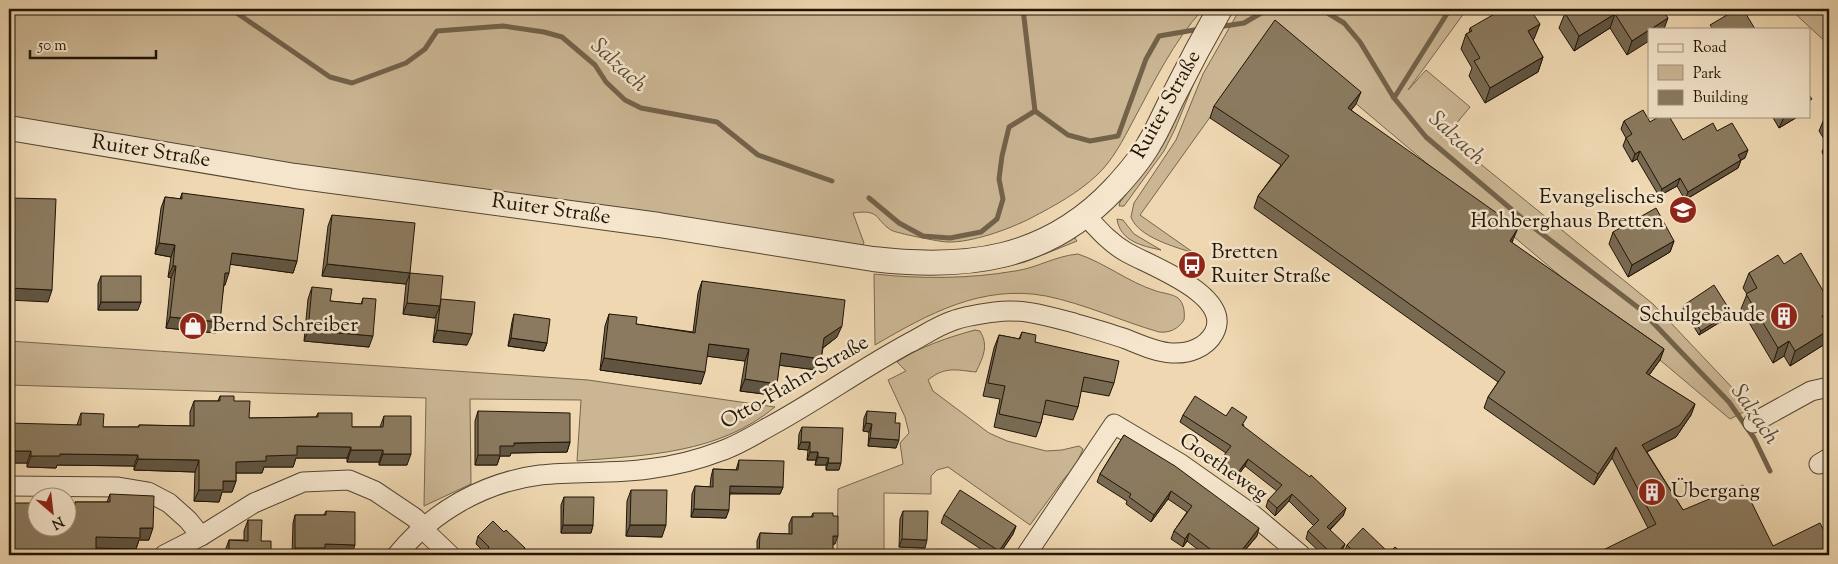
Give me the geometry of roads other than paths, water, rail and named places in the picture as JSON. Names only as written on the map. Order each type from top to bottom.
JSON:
[{"type":"street","name":"Ruiter Straße","points":[[9,128],[295,176],[659,225],[899,262],[948,262],[986,259],[1019,252],[1054,237],[1086,216],[1130,172],[1150,144],[1199,46],[1220,9]]},
{"type":"street","name":"Otto-Hahn-Straße","points":[[397,555],[424,527],[451,506],[481,491],[510,481],[573,472],[646,469],[684,462],[724,450],[782,420],[882,357],[953,321],[995,312],[1027,311],[1099,330],[1160,352],[1171,353],[1196,350],[1221,329],[1211,307],[1189,284],[1126,252],[1108,239],[1086,216]]},
{"type":"street","points":[[1753,423],[1811,391],[1829,387]]},
{"type":"street","name":"Goetheweg","points":[[1026,555],[1114,424],[1181,464],[1252,514],[1301,555]]},
{"type":"street","points":[[164,555],[201,536],[254,503],[303,482],[349,480],[375,491],[415,518],[450,555]]},
{"type":"street","points":[[9,486],[118,487],[148,492],[170,503],[201,536]]},
{"type":"waterway","name":"Salzach","points":[[231,9],[330,77],[352,83],[406,63],[425,49],[437,31],[503,26],[544,32],[562,37],[595,65],[606,82],[625,100],[641,108],[717,122],[758,155],[832,181]]},
{"type":"waterway","points":[[1023,9],[1035,111]]},
{"type":"waterway","name":"Salzach","points":[[1218,27],[1244,23],[1268,9]]},
{"type":"waterway","name":"Salzach","points":[[1321,9],[1344,23],[1360,42],[1394,98],[1426,137],[1524,220],[1640,309],[1729,402],[1754,438],[1770,471]]},
{"type":"waterway","points":[[1394,98],[1450,9]]},
{"type":"waterway","name":"Salzach","points":[[869,198],[899,223],[923,236],[950,238],[981,232],[997,219],[1003,199],[999,179],[1009,127],[1035,111],[1068,135],[1090,141],[1118,136],[1146,59],[1159,36],[1200,29]]},
{"type":"place","name":"Evangelisches Hohberghaus Bretten","points":[[1683,210]]},
{"type":"place","name":"Bretten Ruiter Straße","points":[[1192,265]]},
{"type":"place","name":"Schulgebäude","points":[[1784,316]]},
{"type":"place","name":"Bernd Schreiber","points":[[193,326]]},
{"type":"place","name":"Übergang","points":[[1652,492]]}]
